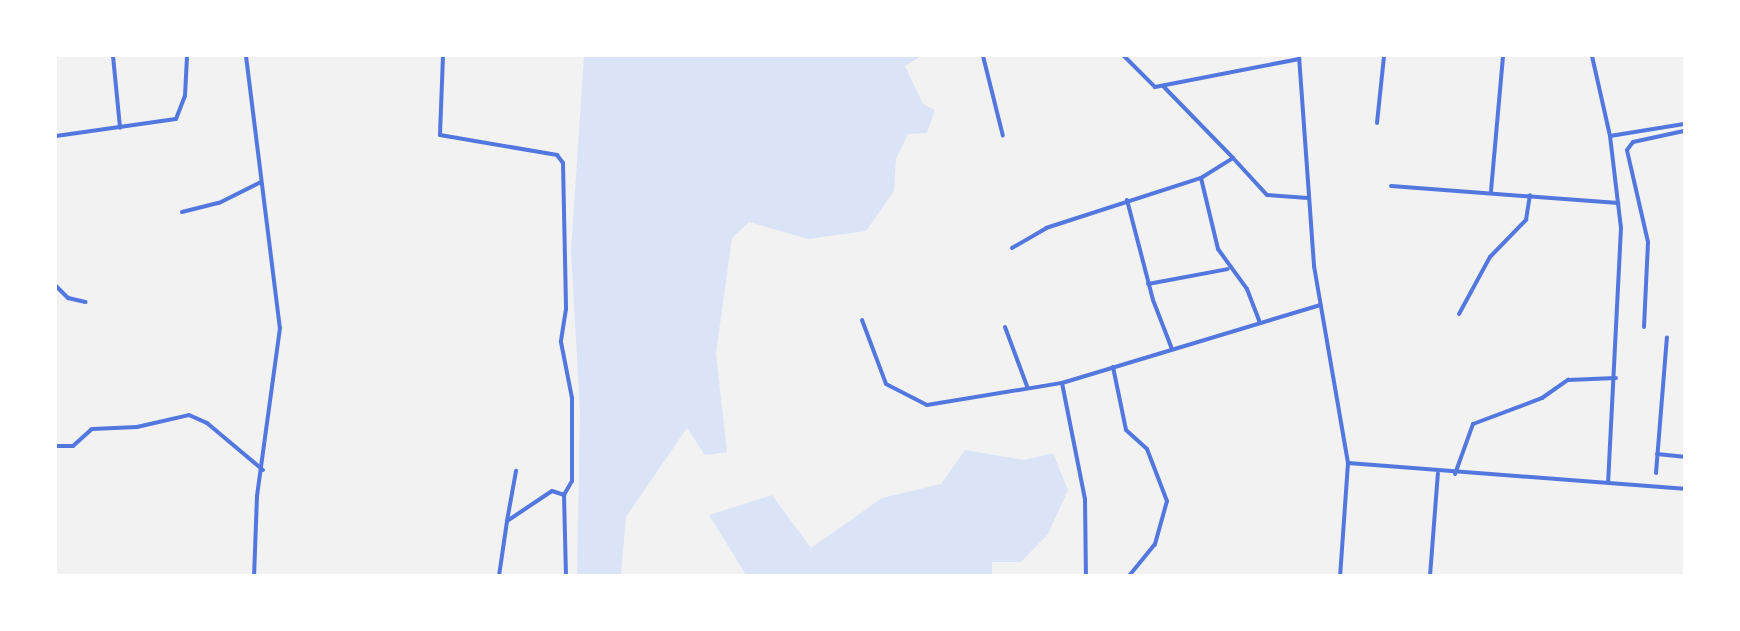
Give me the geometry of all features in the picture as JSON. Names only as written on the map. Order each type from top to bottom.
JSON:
[{"type":"street","points":[[113,56],[120,128]]},
{"type":"street","points":[[56,136],[176,119],[185,96],[187,56]]},
{"type":"street","points":[[246,56],[280,328],[254,576]]},
{"type":"street","points":[[443,56],[440,135],[562,161],[566,309],[561,342],[572,398],[572,481],[564,495],[566,576]]},
{"type":"street","points":[[983,56],[1003,136]]},
{"type":"street","points":[[1124,56],[1152,86],[1163,86],[1299,57],[1308,198],[1321,305],[1348,463],[1340,576]]},
{"type":"street","points":[[1377,123],[1384,56]]},
{"type":"street","points":[[1491,191],[1503,56]]},
{"type":"street","points":[[1592,56],[1610,136],[1618,202],[1622,279],[1608,483]]},
{"type":"street","points":[[1163,86],[1267,195],[1308,198]]},
{"type":"street","points":[[1610,136],[1684,124]]},
{"type":"street","points":[[1644,327],[1648,242],[1627,150],[1634,142],[1684,131]]},
{"type":"street","points":[[1012,248],[1046,228],[1201,177],[1233,158]]},
{"type":"street","points":[[1201,177],[1215,242],[1228,269],[1247,288],[1259,321]]},
{"type":"street","points":[[182,212],[219,203],[261,182]]},
{"type":"street","points":[[1391,186],[1491,191],[1618,202]]},
{"type":"street","points":[[1458,314],[1490,257],[1526,219],[1530,195]]},
{"type":"street","points":[[1128,200],[1148,284],[1172,349]]},
{"type":"street","points":[[1148,284],[1228,269]]},
{"type":"street","points":[[56,286],[68,298],[86,302]]},
{"type":"street","points":[[862,320],[886,384],[923,405],[1028,386],[1062,383],[1259,321],[1321,305]]},
{"type":"street","points":[[1005,327],[1028,386]]},
{"type":"street","points":[[1656,473],[1667,337]]},
{"type":"street","points":[[1113,368],[1126,430],[1152,458],[1167,501],[1155,544],[1138,573],[1129,576]]},
{"type":"street","points":[[1455,474],[1473,424],[1528,404],[1568,380],[1616,378]]},
{"type":"street","points":[[1062,383],[1085,499],[1086,576]]},
{"type":"street","points":[[56,446],[74,446],[92,429],[137,428],[189,415],[207,423],[264,470]]},
{"type":"street","points":[[1658,454],[1684,457]]},
{"type":"street","points":[[1348,463],[1438,473],[1684,489]]},
{"type":"street","points":[[499,576],[516,471]]},
{"type":"street","points":[[1430,576],[1438,473]]},
{"type":"street","points":[[507,521],[552,491],[564,495]]},
{"type":"shaded area","points":[[584,56],[921,56],[905,66],[923,104],[935,110],[927,133],[908,134],[896,159],[894,191],[866,231],[808,239],[749,222],[732,238],[716,353],[727,452],[705,455],[687,428],[626,517],[621,575],[577,575],[580,411],[571,251]]},
{"type":"shaded area","points":[[965,450],[1024,460],[1053,453],[1068,490],[1048,534],[1021,562],[992,562],[992,575],[746,575],[709,515],[772,495],[811,548],[882,498],[941,484]]}]
